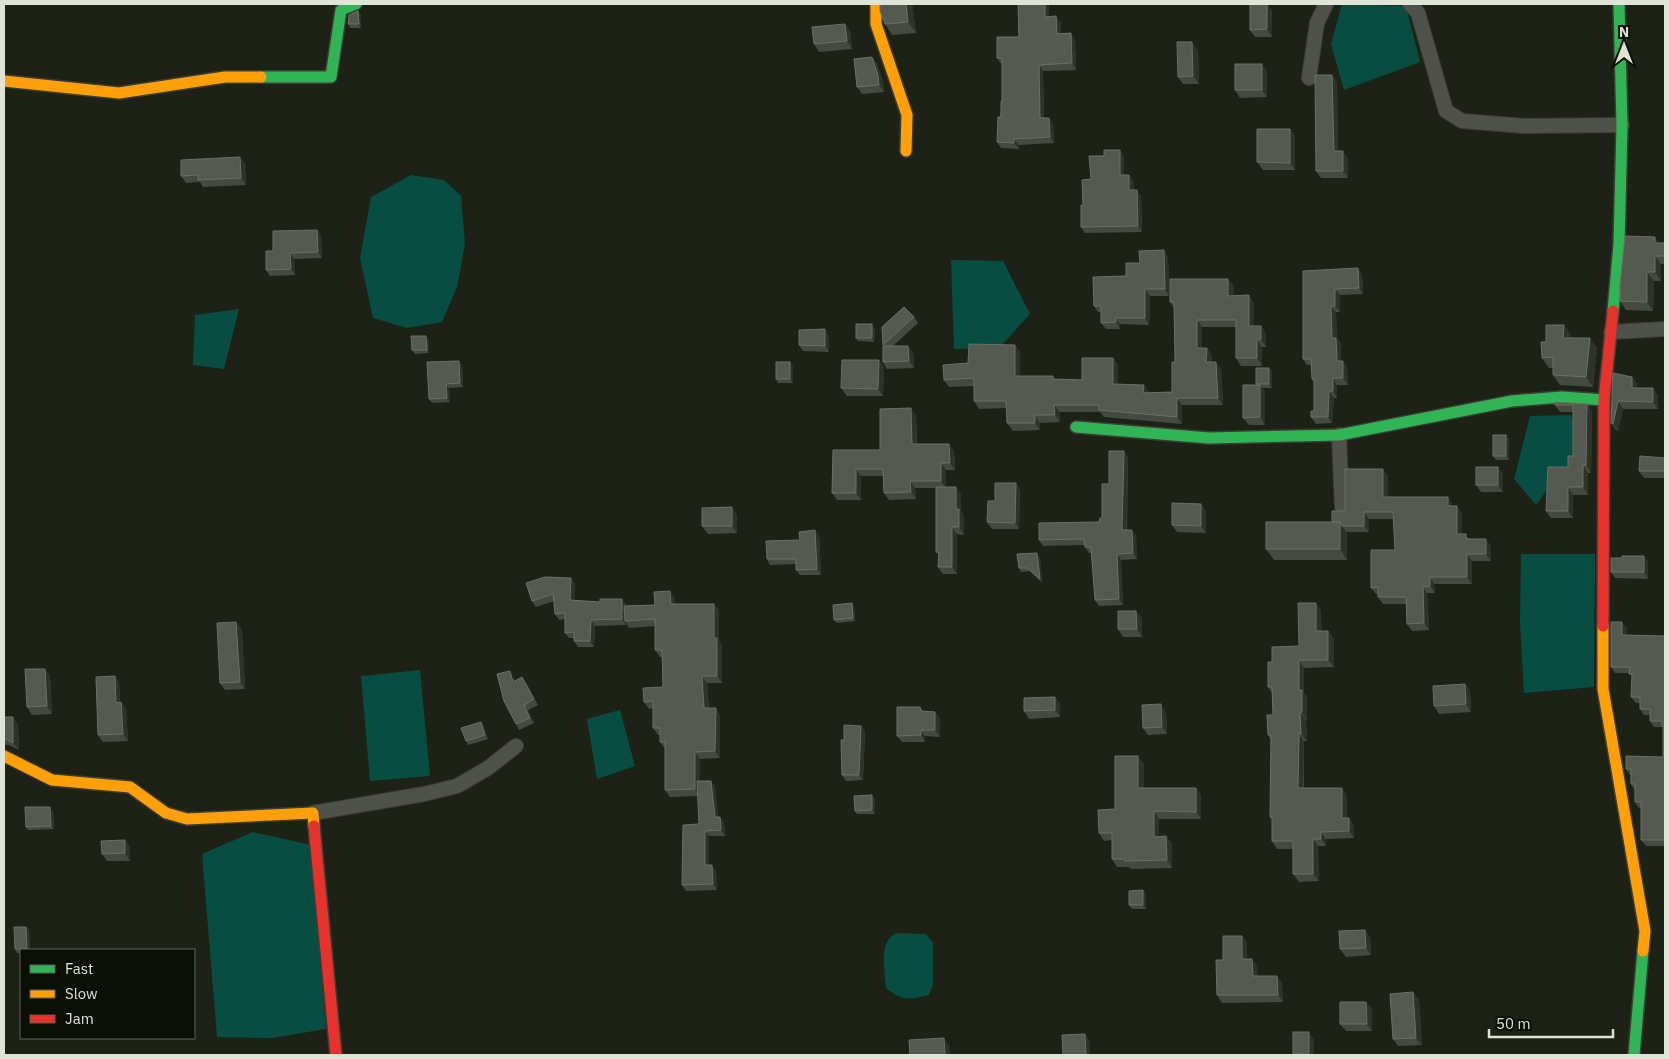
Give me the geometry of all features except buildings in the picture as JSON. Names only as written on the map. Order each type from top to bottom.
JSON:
[{"type":"street","points":[[4,80],[119,93],[225,77],[331,77],[341,10],[356,4]]},
{"type":"street","points":[[876,4],[876,24],[907,115],[906,151]]},
{"type":"street","points":[[1309,78],[1317,23],[1326,4]]},
{"type":"street","points":[[1410,4],[1418,12],[1446,111],[1462,120],[1524,126],[1622,125]]},
{"type":"street","points":[[1618,4],[1622,125],[1619,245],[1604,400],[1603,689],[1645,931],[1634,1055]]},
{"type":"street","points":[[1611,332],[1665,329]]},
{"type":"street","points":[[1076,427],[1209,438],[1339,435],[1512,401],[1562,397],[1604,400]]},
{"type":"street","points":[[1339,435],[1342,507]]},
{"type":"street","points":[[4,756],[52,780],[130,787],[166,813],[187,819],[313,813],[424,794],[457,786],[488,768],[516,746]]},
{"type":"street","points":[[313,813],[336,1055]]},
{"type":"water","points":[[1342,4],[1406,6],[1420,62],[1344,90],[1331,44]]},
{"type":"water","points":[[411,175],[444,180],[461,196],[465,244],[457,287],[442,322],[407,328],[373,318],[360,258],[371,197]]},
{"type":"water","points":[[951,260],[1003,261],[1030,314],[999,348],[954,349]]},
{"type":"water","points":[[239,309],[224,369],[193,365],[195,315]]},
{"type":"water","points":[[1571,415],[1577,428],[1574,455],[1569,471],[1547,490],[1536,505],[1514,479],[1530,416]]},
{"type":"water","points":[[1521,554],[1595,554],[1594,687],[1524,693],[1520,623]]},
{"type":"water","points":[[420,670],[430,776],[370,781],[361,676]]},
{"type":"water","points":[[620,710],[635,766],[597,779],[587,719]]},
{"type":"water","points":[[253,832],[311,845],[326,1029],[272,1038],[217,1037],[202,854]]},
{"type":"water","points":[[896,933],[926,934],[933,943],[933,984],[929,995],[906,998],[886,988],[885,950],[890,937]]},
{"type":"traffic: fast","points":[[261,77],[331,77],[341,10],[356,4]]},
{"type":"traffic: fast","points":[[1613,311],[1619,245],[1622,125],[1619,4]]},
{"type":"traffic: fast","points":[[1076,427],[1209,438],[1339,435],[1512,401],[1562,397],[1604,400]]},
{"type":"traffic: fast","points":[[1634,1055],[1643,951]]},
{"type":"traffic: slow","points":[[876,4],[876,24],[907,115],[906,151]]},
{"type":"traffic: slow","points":[[4,81],[119,93],[225,77],[261,77]]},
{"type":"traffic: slow","points":[[1603,626],[1603,689],[1645,931],[1643,951]]},
{"type":"traffic: slow","points":[[4,756],[52,780],[130,787],[166,813],[187,819],[313,813],[314,826]]},
{"type":"traffic: jam","points":[[1603,626],[1604,400],[1613,311]]},
{"type":"traffic: jam","points":[[314,826],[336,1055]]}]
